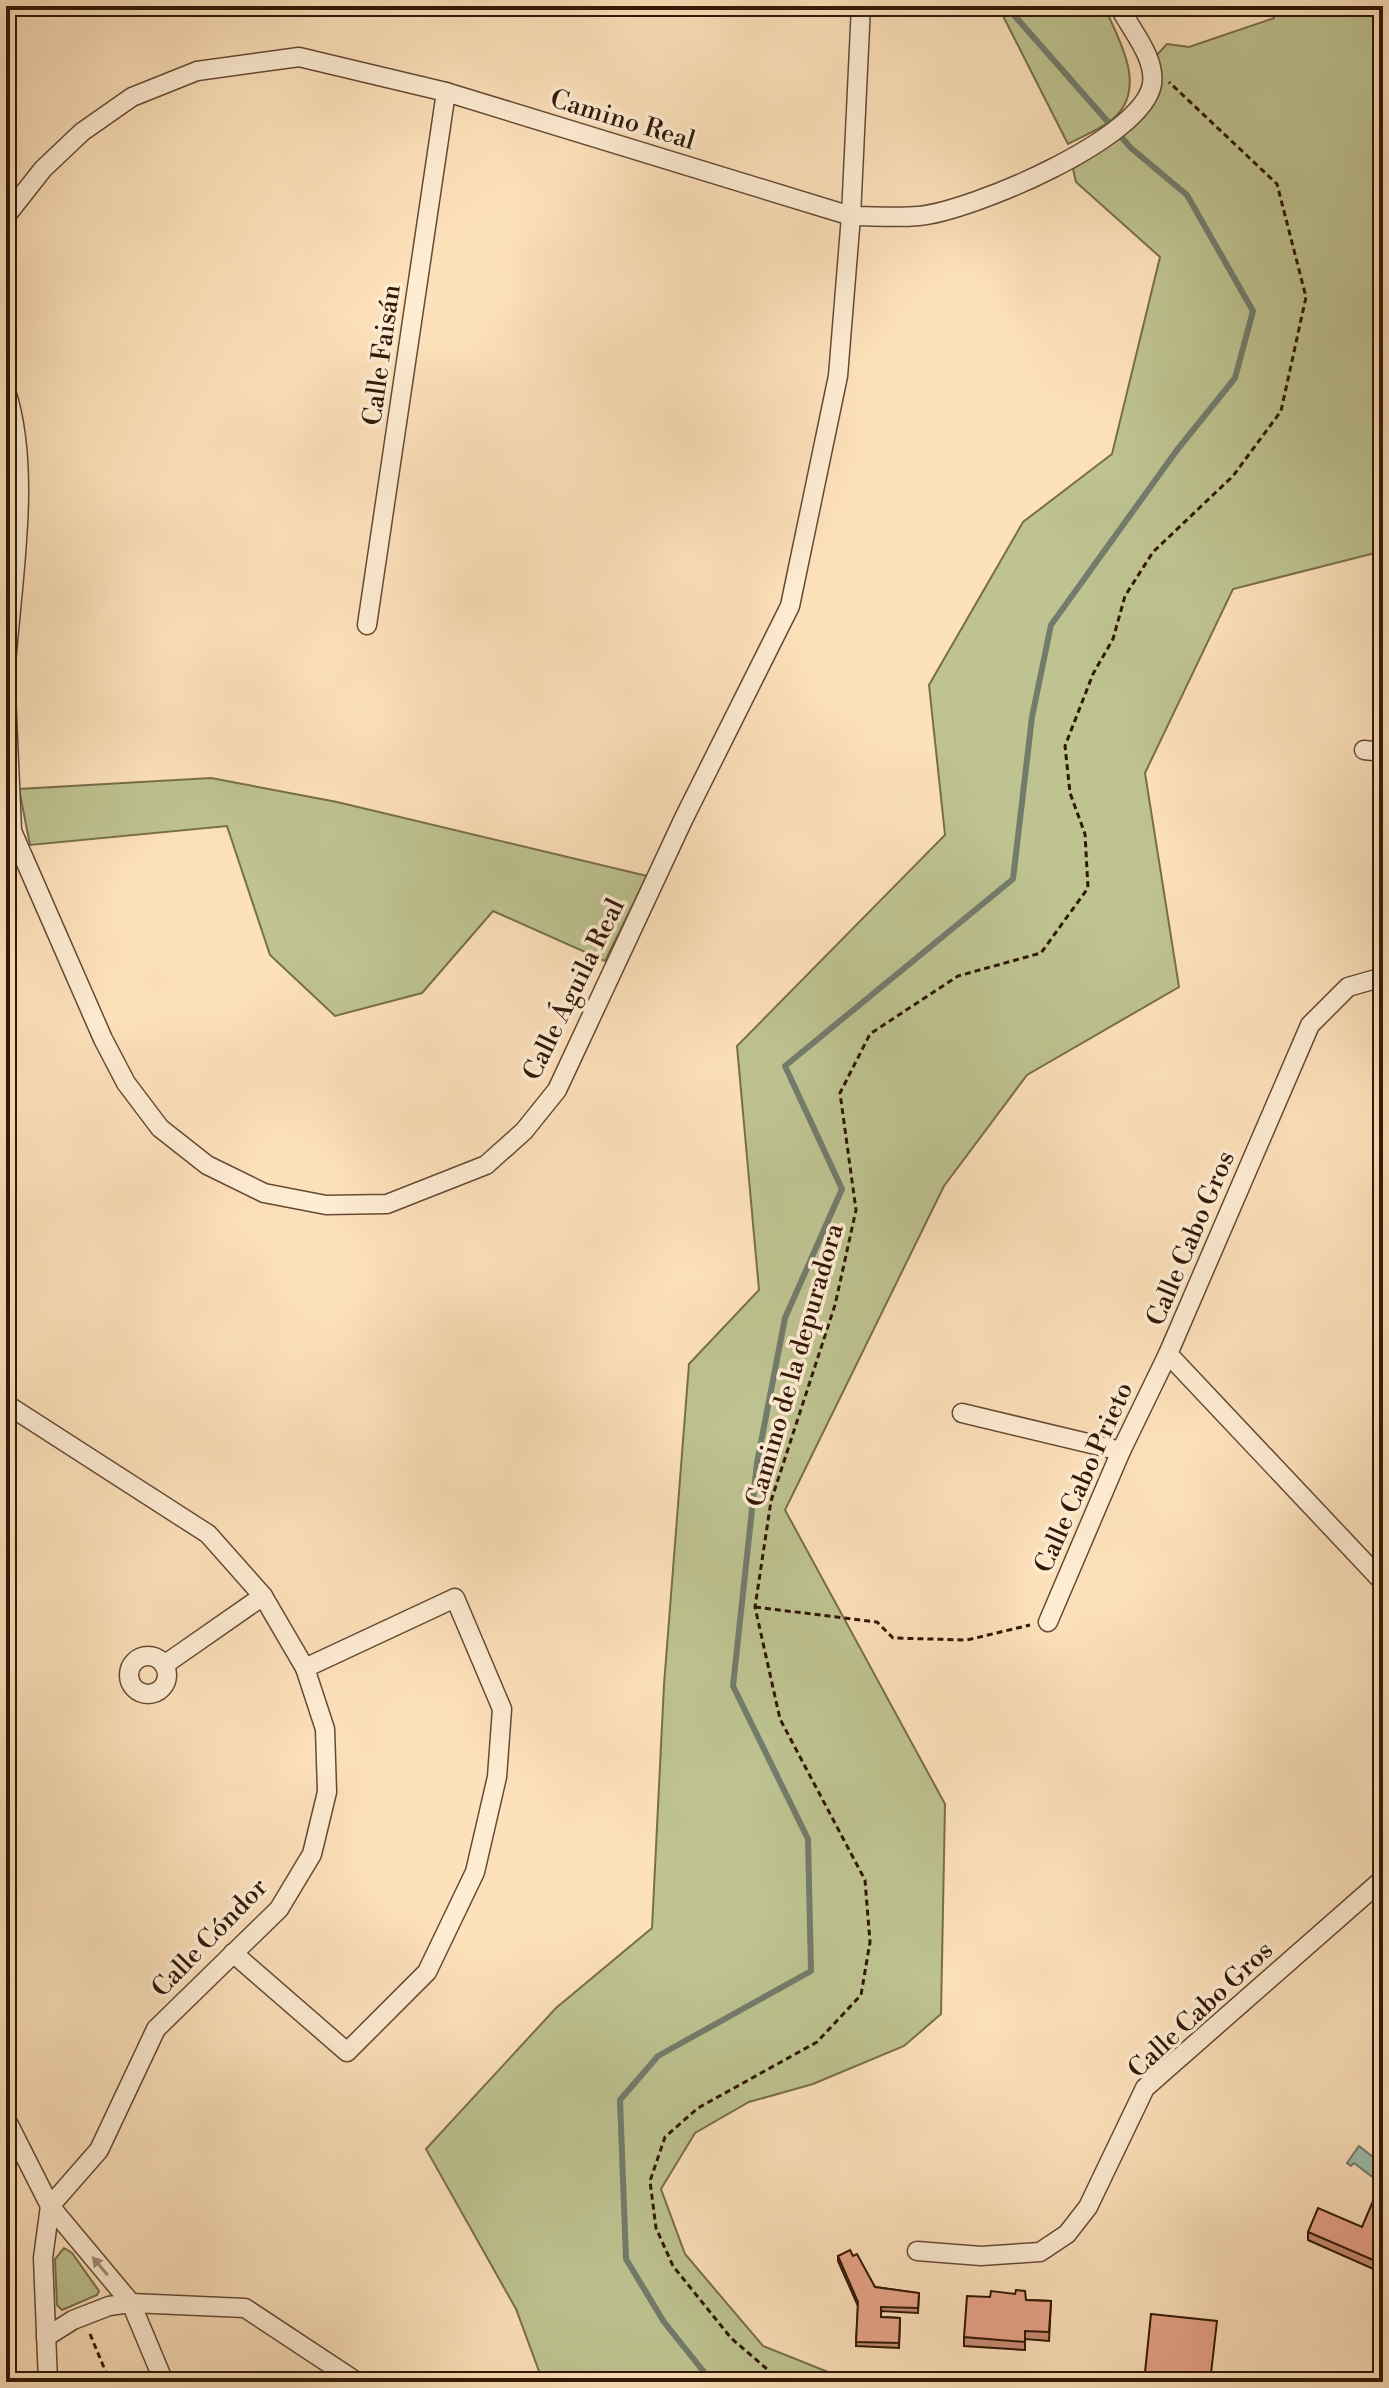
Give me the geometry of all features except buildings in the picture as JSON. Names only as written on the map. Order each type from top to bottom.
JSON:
[{"type":"street","name":"Calle Águila Real","points":[[6,693],[12,831],[103,1039],[126,1083],[160,1128],[207,1165],[264,1193],[326,1205],[387,1204],[486,1165],[524,1131],[557,1090],[684,818],[790,606],[838,376],[851,216],[861,6]]},
{"type":"street","points":[[1119,6],[1150,63]]},
{"type":"street","name":"Camino Real","points":[[6,216],[43,169],[82,132],[132,97],[197,71],[299,57],[446,92],[851,216],[920,216],[976,201],[1040,176],[1100,140],[1136,114],[1149,96],[1152,80],[1150,63]]},
{"type":"street","name":"Calle Faisán","points":[[367,625],[446,92]]},
{"type":"street","points":[[6,391],[14,416],[20,459],[6,665]]},
{"type":"street","name":"Calle Cabo Gros","points":[[1383,977],[1348,987],[1310,1025],[1168,1354],[1383,1582]]},
{"type":"street","name":"Calle Cabo Prieto","points":[[1048,1622],[1121,1451],[1168,1354]]},
{"type":"street","name":"Calle Cóndor","points":[[6,1404],[208,1534],[263,1596],[305,1668],[325,1729],[327,1792],[312,1854],[279,1909],[156,2029],[99,2150],[50,2206]]},
{"type":"street","points":[[962,1413],[1121,1451]]},
{"type":"street","points":[[164,1665],[263,1596]]},
{"type":"street","points":[[233,1953],[347,2052],[427,1972],[475,1872],[497,1777],[502,1709],[455,1598],[305,1668]]},
{"type":"street","name":"Calle Cabo Gros","points":[[917,2251],[981,2256],[1040,2252],[1067,2234],[1088,2207],[1145,2088],[1383,1879]]},
{"type":"street","points":[[6,2119],[50,2206],[131,2303],[164,2382]]},
{"type":"street","points":[[48,2382],[43,2258],[50,2206]]},
{"type":"street","points":[[46,2337],[91,2312],[131,2303],[245,2308],[357,2382]]},
{"type":"path","name":"Camino de la depuradora","points":[[782,2382],[731,2338],[673,2266],[656,2228],[650,2181],[665,2137],[698,2108],[817,2042],[861,1995],[868,1955],[870,1942],[865,1880],[780,1719],[755,1607],[771,1501],[835,1305],[856,1210],[840,1093],[870,1034],[958,976],[1041,953],[1088,888],[1085,834],[1070,793],[1065,746],[1093,674],[1113,639],[1125,596],[1153,552],[1233,476],[1281,411],[1306,297],[1277,184],[1150,63]]},
{"type":"path","points":[[755,1607],[877,1622],[893,1638],[967,1640],[1048,1622]]},
{"type":"path","points":[[86,2327],[110,2382]]},
{"type":"green space","points":[[998,6],[1104,6],[1122,47],[1130,76],[1125,104],[1116,116],[1068,144]]},
{"type":"green space","points":[[1273,6],[1383,6],[1383,551],[1233,589],[1145,773],[1179,987],[1027,1075],[944,1186],[785,1510],[945,1804],[941,2014],[904,2046],[813,2084],[749,2102],[695,2133],[661,2189],[685,2254],[763,2346],[853,2382],[543,2382],[516,2309],[426,2149],[556,2008],[652,1928],[664,1685],[689,1364],[759,1290],[737,1046],[945,835],[929,685],[1023,522],[1112,454],[1160,257],[1076,182],[1073,169],[1128,129],[1152,103],[1161,76],[1154,58],[1167,44],[1189,47],[1274,18]]},
{"type":"green space","points":[[211,778],[337,802],[647,876],[605,961],[493,911],[422,993],[335,1016],[270,955],[227,826],[30,845],[19,789]]},
{"type":"green space","points":[[64,2248],[72,2253],[99,2291],[97,2295],[62,2310],[57,2305],[55,2259]]},
{"type":"shaded area","points":[[1359,2146],[1383,2165],[1375,2179],[1354,2163],[1351,2166],[1347,2163]]},
{"type":"waterway","points":[[712,2382],[664,2322],[626,2259],[620,2100],[658,2056],[811,1971],[808,1839],[733,1686],[757,1463],[785,1318],[842,1189],[785,1066],[1013,879],[1032,717],[1051,625],[1177,450],[1235,378],[1253,311],[1187,195],[1131,148],[1006,6]]}]
